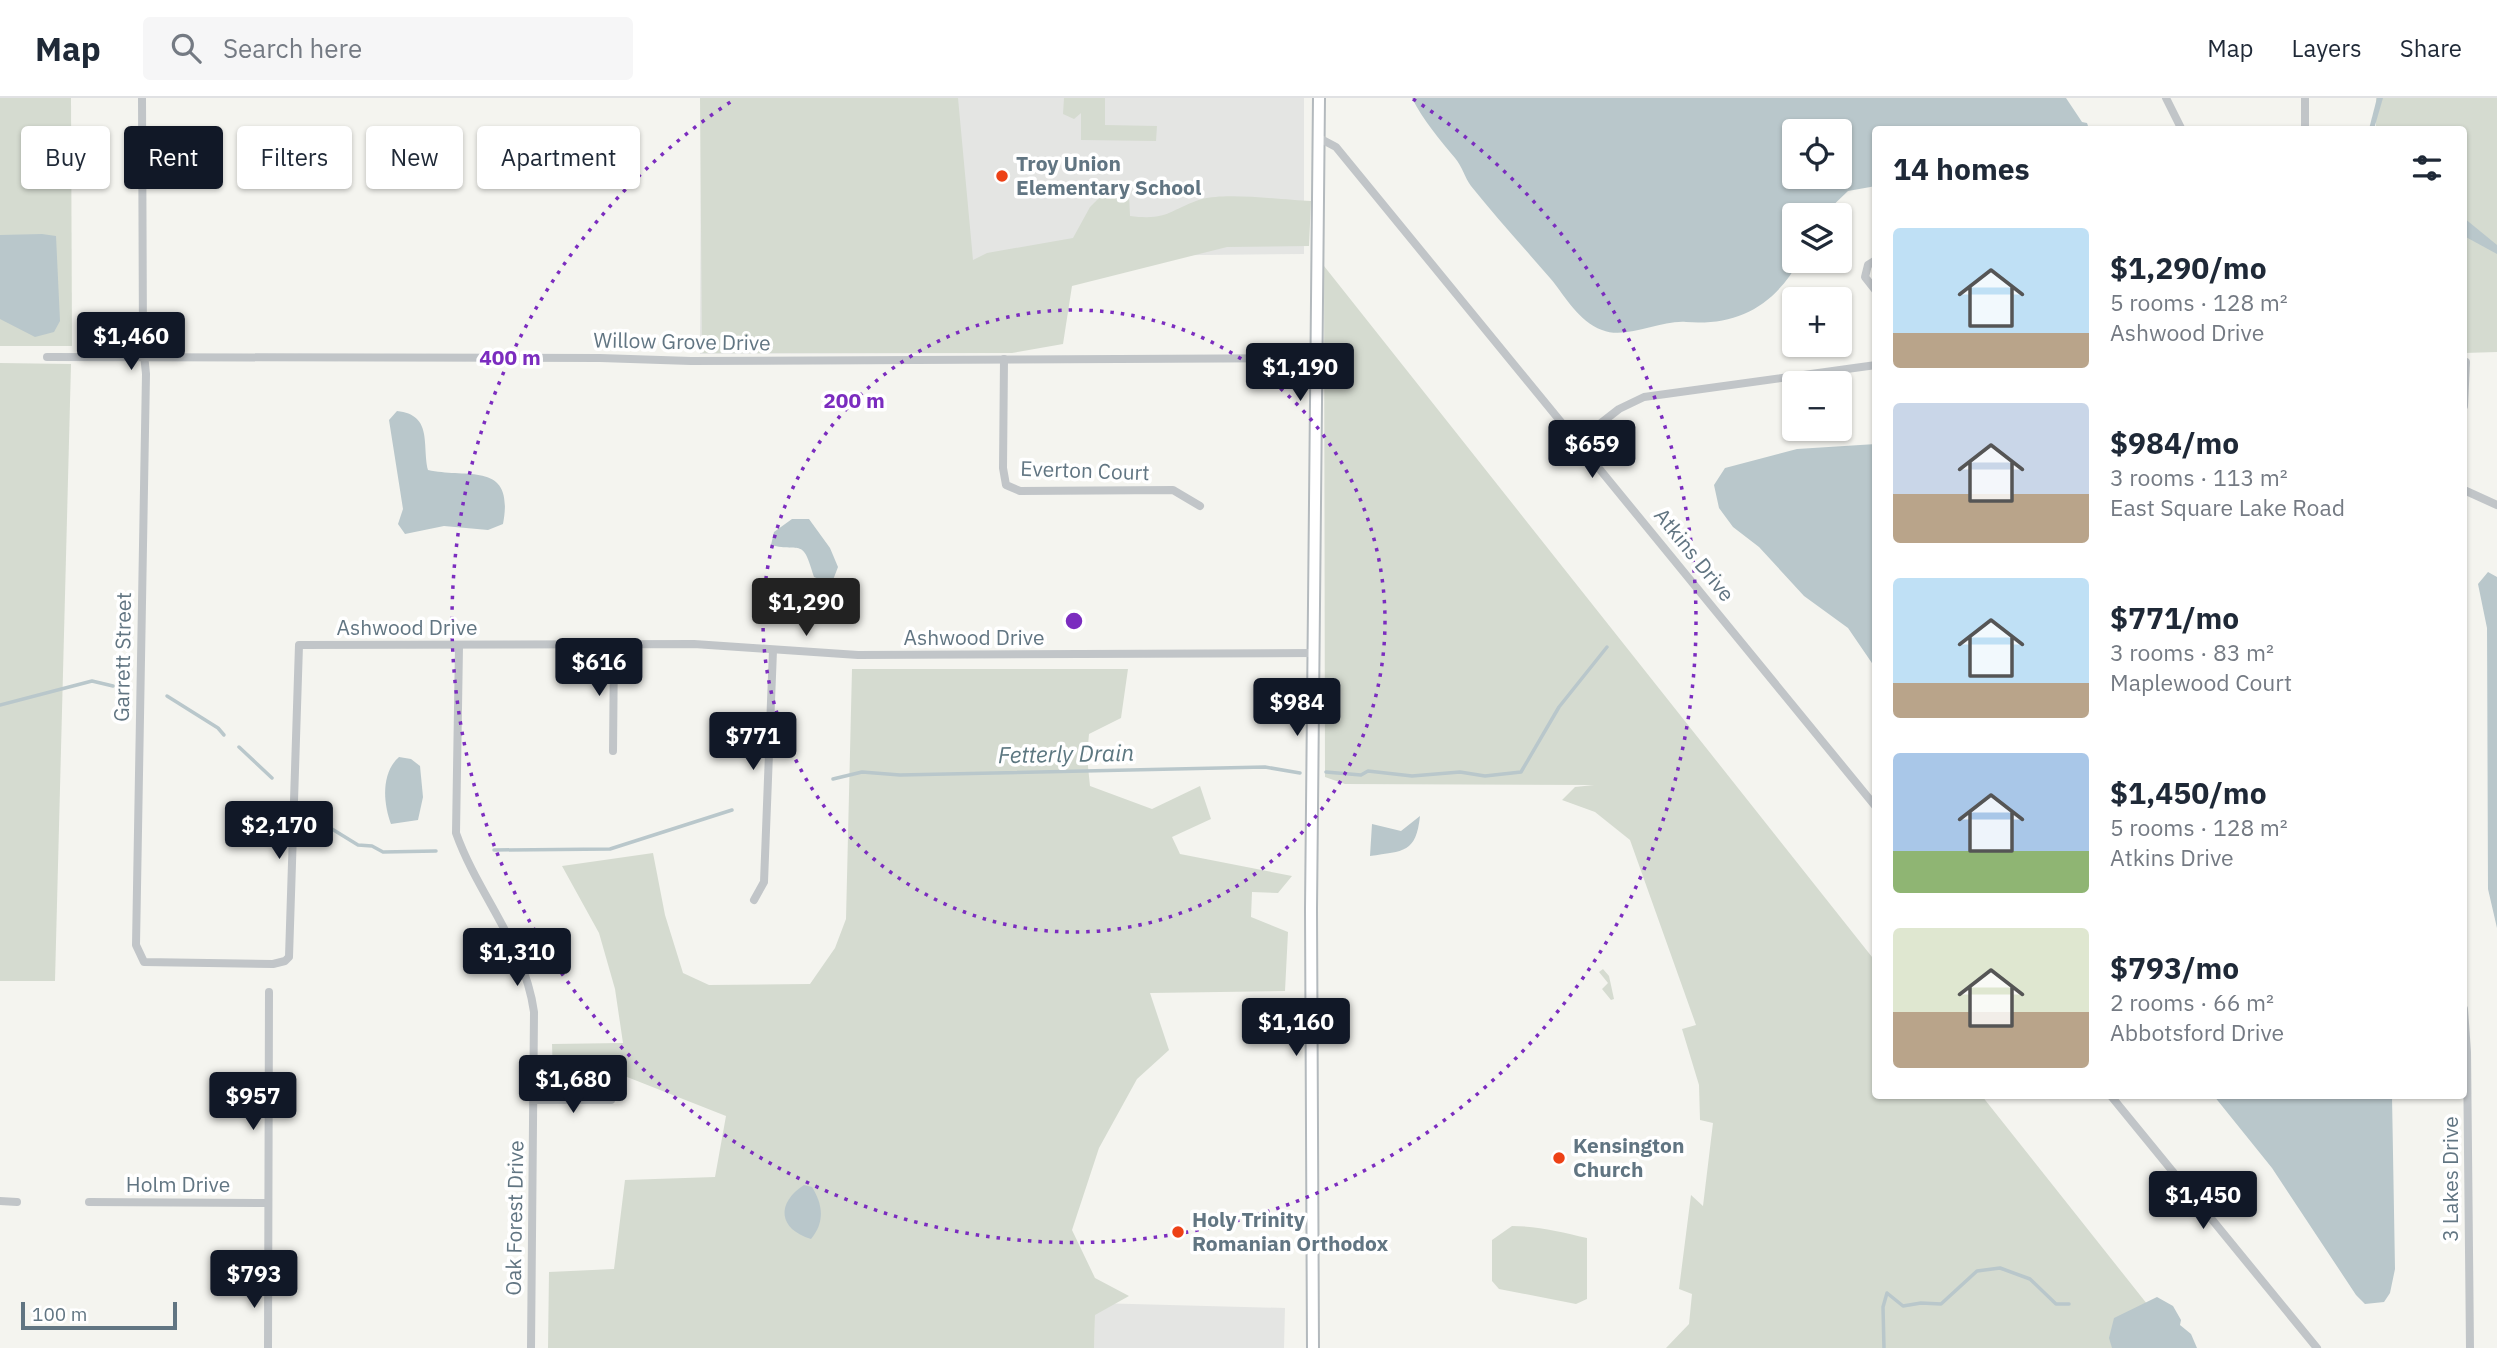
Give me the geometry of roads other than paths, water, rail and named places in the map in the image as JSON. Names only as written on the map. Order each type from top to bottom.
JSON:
[{"type":"main road","points":[[1313,1348],[1311,909],[1319,98]]},
{"type":"street","name":"Garrett Street","points":[[142,98],[144,357],[135,945],[139,958],[148,963],[273,964],[289,957],[299,645]]},
{"type":"street","points":[[2166,98],[2180,126]]},
{"type":"street","points":[[2305,98],[2305,126]]},
{"type":"street","name":"Atkins Drive","points":[[1319,138],[1336,147],[1872,802]]},
{"type":"street","points":[[1872,262],[1868,265],[1865,277],[1872,286]]},
{"type":"street","name":"Willow Grove Drive","points":[[47,357],[600,358],[691,361],[1317,358]]},
{"type":"street","name":"Everton Court","points":[[1004,359],[1003,468],[1006,485],[1020,491],[1173,490],[1200,506]]},
{"type":"street","points":[[1578,441],[1619,408],[1644,397],[1872,366]]},
{"type":"street","points":[[2467,491],[2497,505]]},
{"type":"street","name":"Ashwood Drive","points":[[299,645],[694,644],[872,655],[1314,653]]},
{"type":"street","points":[[613,751],[614,645]]},
{"type":"street","name":"Oak Forest Drive","points":[[460,646],[454,822],[464,858],[522,959],[530,982],[534,1012],[531,1348]]},
{"type":"street","points":[[754,900],[764,882],[772,650]]},
{"type":"street","points":[[268,1348],[269,992]]},
{"type":"street","name":"3 Lakes Drive","points":[[2467,1041],[2470,1348]]},
{"type":"street","points":[[2113,1099],[2317,1348]]},
{"type":"street","points":[[534,1100],[611,1100]]},
{"type":"street","points":[[0,1202],[17,1202]]},
{"type":"street","name":"Holm Drive","points":[[89,1202],[268,1203]]},
{"type":"waterway","name":"Fetterly Drain","points":[[1326,772],[1361,775],[1368,771],[1412,776],[1460,772],[1485,776],[1521,772],[1559,707],[1607,647]]},
{"type":"waterway","points":[[0,705],[92,681],[113,686]]},
{"type":"waterway","points":[[167,696],[218,728],[224,735]]},
{"type":"waterway","points":[[239,747],[272,778]]},
{"type":"waterway","name":"Fetterly Drain","points":[[833,779],[862,772],[900,775],[1265,767],[1300,773]]},
{"type":"waterway","name":"Fetterly Drain","points":[[494,850],[610,849],[732,810]]},
{"type":"waterway","points":[[319,821],[358,845],[372,846],[383,852],[436,851]]},
{"type":"waterway","points":[[1884,1348],[1883,1307],[1887,1293],[1903,1306],[1941,1304],[1977,1271],[2000,1268],[2030,1279],[2056,1304],[2069,1304]]},
{"type":"place","name":"Troy Union Elementary School","points":[[1002,176]]},
{"type":"place","name":"Kensington Church","points":[[1559,1158]]},
{"type":"place","name":"Holy Trinity Romanian Orthodox","points":[[1178,1232]]}]
